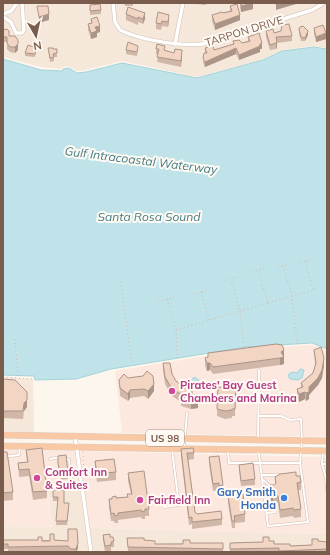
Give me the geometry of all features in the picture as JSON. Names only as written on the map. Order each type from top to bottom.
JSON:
[{"type":"highway","name":"US 98","points":[[3,435],[327,441]]},
{"type":"highway","name":"US 98","points":[[3,446],[325,451]]},
{"type":"street","points":[[17,3],[11,11],[3,16],[11,22],[16,33],[22,33],[24,30],[22,3]]},
{"type":"street","name":"TARPON DRIVE","points":[[113,3],[115,22],[120,30],[175,44],[191,45],[208,43],[312,10],[324,3]]},
{"type":"street","points":[[175,44],[183,3]]},
{"type":"street","points":[[75,436],[91,552]]},
{"type":"lane","points":[[258,439],[260,370]]},
{"type":"lane","points":[[184,449],[187,413]]},
{"type":"lane","points":[[257,450],[262,475],[268,526],[308,522],[300,463],[302,440],[301,420],[290,420],[281,416],[258,416]]},
{"type":"lane","points":[[3,457],[19,455],[20,446]]},
{"type":"lane","points":[[164,507],[179,505],[172,448]]},
{"type":"lane","points":[[228,449],[229,463],[300,463]]},
{"type":"lane","points":[[325,451],[322,464],[326,478],[327,490]]},
{"type":"lane","points":[[50,459],[68,457],[72,484]]},
{"type":"lane","points":[[322,464],[327,464]]},
{"type":"lane","points":[[262,475],[286,475]]},
{"type":"lane","points":[[294,475],[302,475]]},
{"type":"lane","points":[[262,479],[270,485],[272,491]]},
{"type":"lane","points":[[266,513],[275,512],[274,504]]},
{"type":"path","points":[[300,263],[310,260]]},
{"type":"path","points":[[305,261],[313,290]]},
{"type":"path","points":[[278,267],[289,264]]},
{"type":"path","points":[[284,266],[292,296],[297,344]]},
{"type":"path","points":[[252,272],[264,268]]},
{"type":"path","points":[[258,270],[268,303]]},
{"type":"path","points":[[225,281],[238,277]]},
{"type":"path","points":[[231,279],[240,311],[244,347]]},
{"type":"path","points":[[121,282],[132,366]]},
{"type":"path","points":[[176,330],[318,288]]},
{"type":"path","points":[[194,294],[209,290]]},
{"type":"path","points":[[201,292],[209,320]]},
{"type":"path","points":[[158,302],[175,297]]},
{"type":"path","points":[[166,299],[176,330],[177,358]]},
{"type":"path","points":[[15,339],[18,378]]},
{"type":"path","points":[[3,377],[33,379]]},
{"type":"shaded area","points":[[3,3],[327,3],[327,48],[314,46],[282,50],[262,60],[197,77],[122,61],[77,71],[69,66],[61,69],[41,67],[3,57]]},
{"type":"shaded area","points":[[312,345],[327,351],[327,437],[122,433],[115,371],[247,349]]},
{"type":"shaded area","points":[[3,377],[33,379],[34,432],[3,431]]},
{"type":"shaded area","points":[[3,450],[75,451],[80,491],[48,491],[53,527],[3,526]]},
{"type":"shaded area","points":[[79,451],[327,457],[327,534],[90,528]]},
{"type":"shaded area","points":[[48,491],[80,491],[89,552],[3,552],[3,526],[53,527]]},
{"type":"shaded area","points":[[90,528],[327,534],[327,552],[93,552]]},
{"type":"water","name":"Santa Rosa Sound","points":[[314,47],[327,49],[327,349],[312,343],[246,347],[111,369],[76,379],[35,380],[34,376],[3,375],[3,59],[41,70],[63,71],[63,69],[69,68],[77,73],[122,63],[197,78],[263,60],[282,51]]},
{"type":"water","points":[[300,369],[304,370],[302,378],[298,380],[290,379],[288,375],[290,373],[297,373]]},
{"type":"water","points":[[194,377],[199,380],[198,384],[191,388],[183,384],[184,380],[189,382]]},
{"type":"building","points":[[241,3],[253,3],[241,6]]},
{"type":"building","points":[[100,4],[101,10],[90,11],[90,5]]},
{"type":"building","points":[[237,4],[240,15],[215,24],[212,15],[232,11],[230,6]]},
{"type":"building","points":[[37,6],[48,6],[49,14],[39,17]]},
{"type":"building","points":[[128,7],[145,13],[143,19],[138,17],[138,19],[126,14]]},
{"type":"building","points":[[158,12],[169,15],[168,22],[162,21],[161,24],[156,23]]},
{"type":"building","points":[[97,17],[100,26],[95,27],[97,31],[91,33],[88,24],[92,23],[91,19]]},
{"type":"building","points":[[289,24],[292,36],[276,37],[277,42],[270,45],[266,31],[273,29],[274,33],[281,31],[282,25]]},
{"type":"building","points":[[323,25],[326,33],[316,37],[314,28]]},
{"type":"building","points":[[303,26],[308,31],[305,38],[301,37],[299,29]]},
{"type":"building","points":[[7,29],[9,31],[9,36],[15,36],[18,40],[18,44],[15,47],[10,47],[7,43],[7,37],[3,37],[3,30]]},
{"type":"building","points":[[259,33],[262,43],[260,46],[239,55],[236,48],[205,62],[203,58],[204,53],[207,53],[205,48],[213,46],[214,50],[234,44],[233,41],[239,40],[242,43],[250,41],[248,37]]},
{"type":"building","points":[[128,42],[138,46],[137,52],[126,50]]},
{"type":"building","points":[[157,44],[165,46],[164,50],[174,53],[175,49],[182,50],[181,61],[157,57],[159,49],[156,49]]},
{"type":"building","points":[[28,45],[36,48],[35,54],[25,53]]},
{"type":"building","points":[[48,48],[57,49],[57,53],[53,54],[54,57],[50,58]]},
{"type":"building","points":[[276,344],[282,345],[284,350],[281,352],[284,357],[213,367],[210,363],[207,363],[205,358],[208,357],[208,353]]},
{"type":"building","points":[[321,347],[324,358],[322,370],[318,378],[309,387],[309,392],[299,394],[297,389],[303,387],[301,383],[313,373],[316,363],[314,350]]},
{"type":"building","points":[[163,363],[170,363],[172,374],[176,381],[183,387],[192,391],[192,396],[197,395],[198,400],[191,402],[181,399],[186,397],[172,389],[165,377]]},
{"type":"building","points":[[147,371],[153,376],[154,384],[148,391],[144,389],[130,390],[128,394],[120,388],[119,380],[124,374],[128,378],[143,376]]},
{"type":"building","points":[[3,379],[15,380],[27,392],[27,400],[24,403],[23,411],[3,411]]},
{"type":"building","points":[[218,387],[236,388],[235,409],[225,411],[217,409]]},
{"type":"building","name":"Comfort Inn & Suites","points":[[42,448],[47,491],[33,492],[29,469],[19,470],[18,463],[28,462],[26,450]]},
{"type":"building","points":[[193,448],[194,453],[187,453],[195,512],[197,514],[221,511],[222,519],[192,522],[192,517],[189,518],[181,449]]},
{"type":"building","points":[[3,452],[7,452],[13,492],[3,493]]},
{"type":"building","points":[[66,455],[68,473],[61,474],[58,464],[58,456]]},
{"type":"building","points":[[219,456],[223,485],[219,486],[219,483],[213,484],[209,457]]},
{"type":"building","points":[[114,459],[116,472],[97,474],[95,461]]},
{"type":"building","points":[[253,463],[255,479],[241,481],[239,465]]},
{"type":"building","name":"Fairfield Inn","points":[[144,471],[149,509],[145,509],[145,511],[142,512],[141,510],[118,513],[118,515],[115,516],[114,513],[111,514],[109,499],[116,496],[116,498],[128,497],[127,494],[132,494],[128,473]]},
{"type":"building","name":"Gary Smith Honda","points":[[296,472],[296,476],[300,476],[301,482],[297,483],[301,509],[294,510],[293,508],[280,510],[278,496],[273,494],[271,497],[270,485],[274,485],[276,483],[275,477],[280,474]]},
{"type":"building","points":[[53,490],[64,490],[64,503],[69,503],[67,521],[56,521],[58,497],[53,497]]},
{"type":"building","points":[[243,494],[245,514],[234,516],[235,521],[232,521],[228,496]]},
{"type":"building","points":[[68,529],[77,529],[78,543],[76,549],[71,549],[68,546],[8,547],[8,544],[3,544],[3,540],[38,540],[38,537],[42,537],[42,541],[50,541],[50,534],[54,534],[54,540],[68,541]]},
{"type":"building","points":[[110,534],[110,537],[113,537],[114,541],[111,542],[111,545],[105,546],[103,535]]},
{"type":"building","points":[[263,537],[269,537],[269,541],[274,541],[274,544],[290,544],[290,546],[312,545],[312,539],[318,539],[318,541],[327,542],[327,549],[279,551],[279,548],[230,549],[230,543],[263,542]]},
{"type":"building","points":[[127,538],[144,538],[144,540],[155,541],[155,544],[183,544],[183,540],[190,540],[190,543],[223,543],[223,549],[128,547]]},
{"type":"place","name":"Pirates' Bay Guest Chambers and Marina","points":[[172,391]]},
{"type":"place","name":"Comfort Inn & Suites","points":[[37,478]]},
{"type":"place","name":"Gary Smith Honda","points":[[284,498]]},
{"type":"place","name":"Fairfield Inn","points":[[140,500]]},
{"type":"water label","name":"Gulf Intracoastal Waterway","points":[[141,160]]}]
